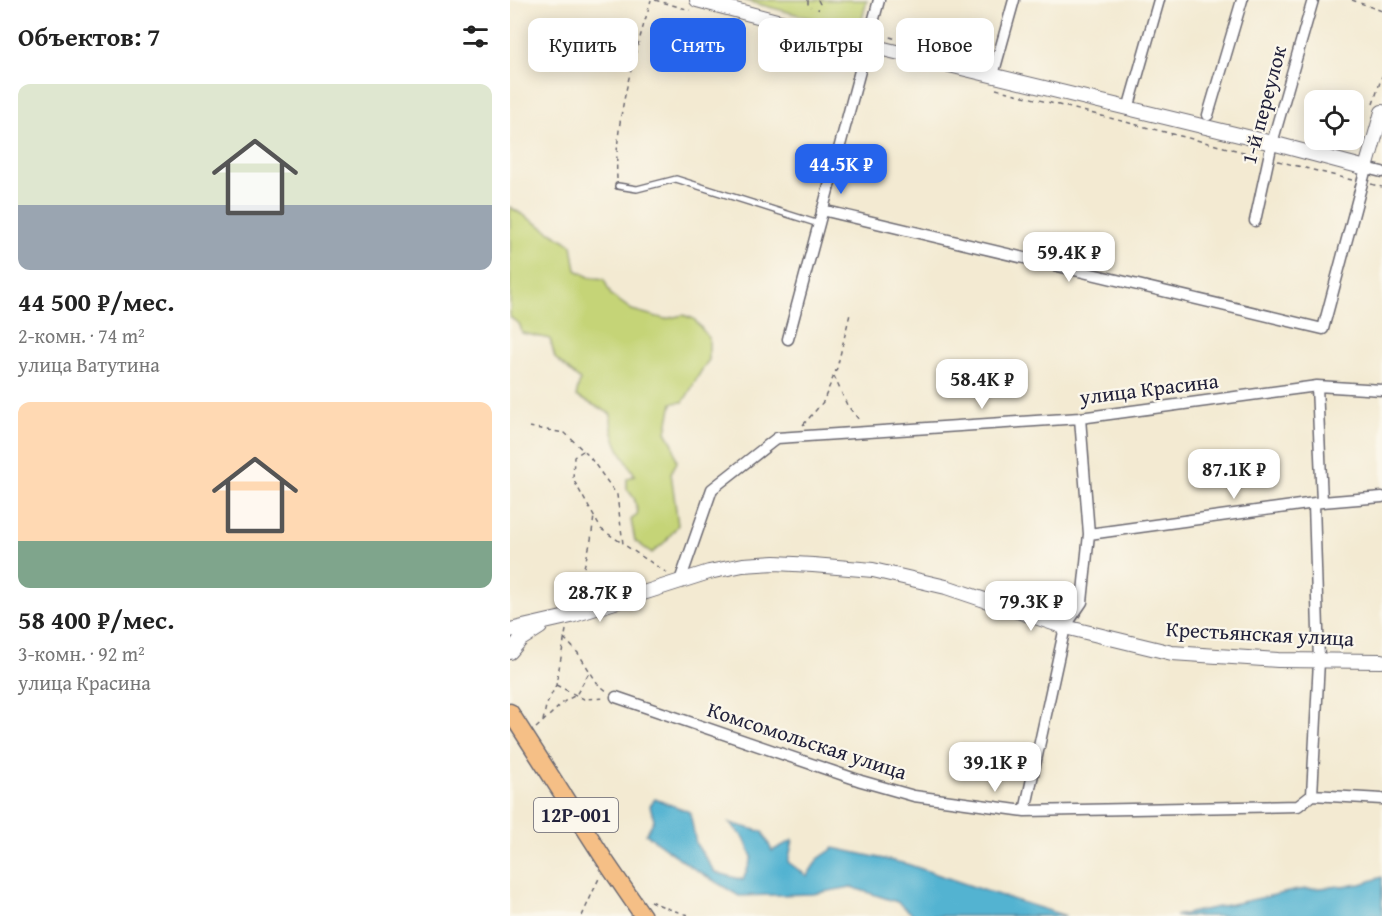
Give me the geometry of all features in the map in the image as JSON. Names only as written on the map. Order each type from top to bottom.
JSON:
[{"type":"main road","name":"12Р-001","points":[[510,712],[643,916]]},
{"type":"street","points":[[698,0],[766,18]]},
{"type":"street","points":[[874,18],[879,0]]},
{"type":"street","points":[[992,81],[1014,0]]},
{"type":"street","points":[[1128,109],[1159,0]]},
{"type":"street","points":[[1208,115],[1242,0]]},
{"type":"street","name":"1-й переулок","points":[[1255,221],[1272,143],[1313,0]]},
{"type":"street","points":[[884,50],[992,81],[1128,109],[1272,143],[1364,175],[1382,172]]},
{"type":"street","points":[[788,339],[860,72]]},
{"type":"street","points":[[822,210],[1323,329],[1382,112]]},
{"type":"street","points":[[1312,795],[1319,661],[1317,386]]},
{"type":"street","name":"улица Красина","points":[[680,581],[712,489],[777,438],[1080,418],[1317,386],[1382,390]]},
{"type":"street","points":[[1025,811],[1065,627],[1082,602],[1089,534],[1080,418]]},
{"type":"street","points":[[1089,534],[1318,503],[1382,497]]},
{"type":"street","name":"Крестьянская улица","points":[[552,621],[680,581],[742,565],[813,565],[873,570],[946,587],[1065,627],[1172,653],[1278,660],[1382,661]]},
{"type":"street","points":[[510,630],[552,621]]},
{"type":"street","points":[[510,652],[521,639],[552,621]]},
{"type":"street","name":"Комсомольская улица","points":[[616,697],[664,715],[914,796],[1025,811],[1298,806],[1312,795],[1382,799]]},
{"type":"lane","points":[[618,186],[637,189],[676,179],[819,224]]},
{"type":"path","points":[[618,186],[616,155],[622,105],[651,0]]},
{"type":"path","points":[[656,0],[663,3]]},
{"type":"path","points":[[808,0],[810,7]]},
{"type":"path","points":[[818,0],[820,4],[818,10]]},
{"type":"path","points":[[1352,0],[1382,11]]},
{"type":"path","points":[[992,81],[1269,158],[1364,175],[1382,187]]},
{"type":"path","points":[[793,437],[823,402],[834,375],[850,314]]},
{"type":"path","points":[[834,375],[847,405],[868,432]]},
{"type":"path","points":[[529,427],[565,433],[584,451],[617,495],[623,544]]},
{"type":"path","points":[[584,451],[574,457],[573,479],[601,529],[680,581]]},
{"type":"path","points":[[543,722],[546,706],[555,685],[564,637],[585,569],[594,516]]},
{"type":"path","points":[[564,637],[578,653],[598,684],[616,697]]},
{"type":"path","points":[[528,738],[565,701],[576,695],[590,671]]},
{"type":"path","points":[[555,685],[584,699],[616,697]]},
{"type":"path","points":[[582,916],[606,862]]},
{"type":"path","points":[[625,889],[669,909],[691,916]]},
{"type":"green space","points":[[743,0],[867,0],[862,18],[810,18]]},
{"type":"green space","points":[[510,207],[572,245],[576,270],[589,277],[604,279],[611,295],[632,310],[665,319],[683,315],[694,319],[709,338],[709,360],[683,402],[672,403],[666,432],[673,444],[677,462],[671,473],[678,525],[666,541],[652,553],[635,541],[631,520],[638,513],[634,498],[627,489],[627,479],[635,475],[615,439],[611,414],[576,396],[580,380],[555,358],[550,339],[522,333],[520,325],[510,317]]},
{"type":"water","points":[[655,799],[690,812],[696,844],[715,872],[743,880],[752,857],[744,838],[730,823],[763,832],[772,851],[793,840],[788,862],[807,876],[818,859],[834,848],[907,864],[1066,916],[915,916],[897,902],[851,887],[813,894],[739,896],[693,868],[646,834],[654,820],[650,806]]},
{"type":"water","points":[[1382,877],[1382,916],[1175,916],[1298,890],[1361,884]]}]
